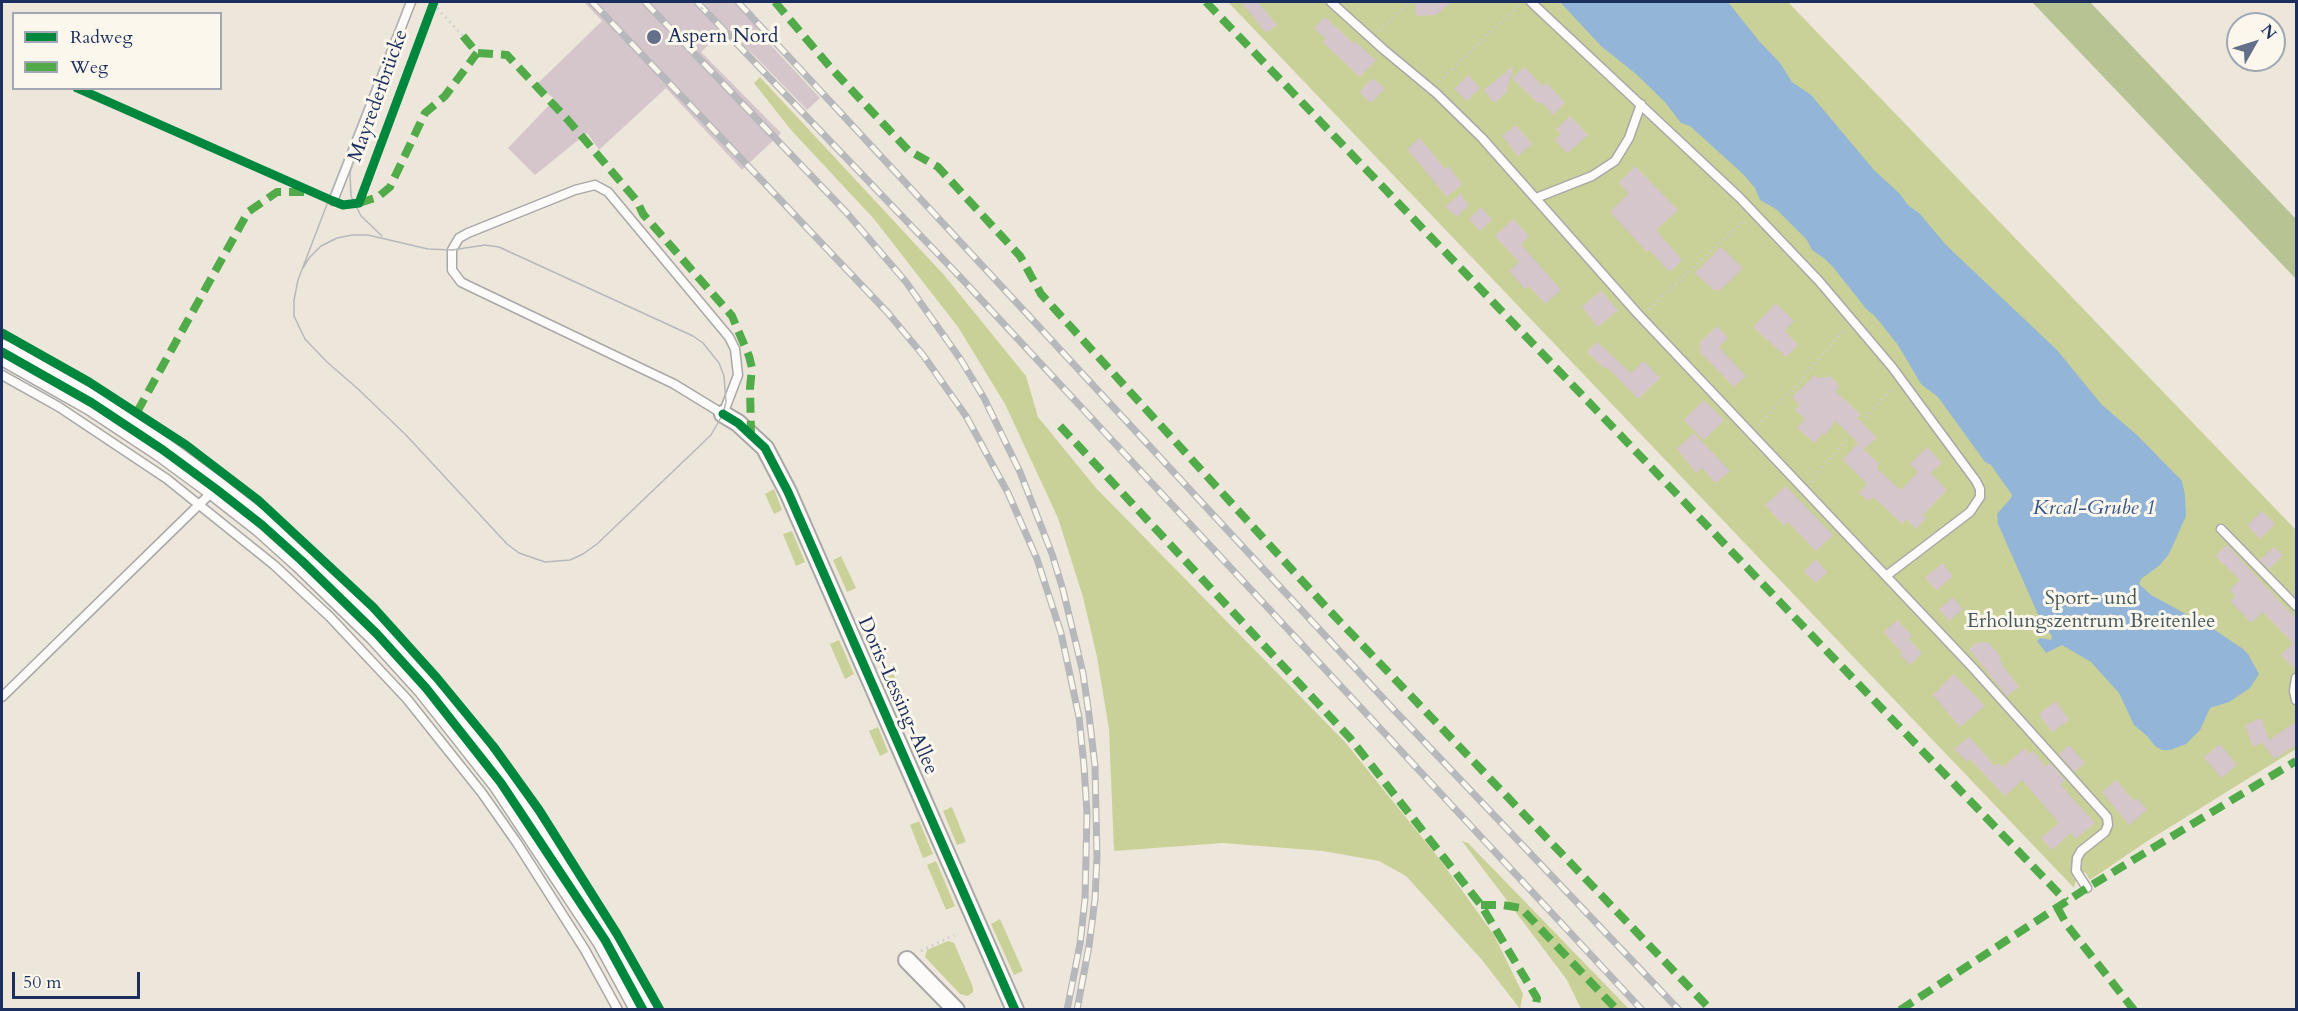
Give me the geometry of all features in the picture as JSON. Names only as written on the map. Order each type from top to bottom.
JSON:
[{"type":"street","points":[[2,352],[92,403],[163,450],[208,496],[262,525],[332,588],[426,688],[501,783],[605,940],[643,1010]]},
{"type":"street","name":"Doris-Lessing-Allee","points":[[723,414],[738,423],[765,448],[788,492],[1015,1010]]},
{"type":"street","points":[[912,957],[956,1010]]},
{"type":"lane","points":[[333,201],[411,2]]},
{"type":"lane","points":[[1331,2],[1431,89],[1489,146],[1641,317],[1886,576],[2107,817],[2108,825],[2105,832],[2081,851],[2077,858],[2076,870],[2087,888]]},
{"type":"lane","points":[[1531,2],[1753,212],[1853,319],[1901,378],[1976,481],[1980,489],[1980,497],[1970,512],[1886,576]]},
{"type":"lane","points":[[1536,198],[1592,176],[1614,161],[1629,138],[1641,105]]},
{"type":"lane","points":[[595,185],[602,187],[729,337],[735,349],[738,375],[723,414],[674,384],[461,282],[452,270],[450,254],[454,245],[468,232],[575,190],[595,185]]},
{"type":"lane","points":[[2,375],[208,496],[274,565],[322,609],[407,699],[482,794],[517,843],[585,950],[618,1010]]},
{"type":"lane","points":[[2,698],[208,496]]},
{"type":"lane","points":[[2221,529],[2296,606]]},
{"type":"lane","points":[[2296,678],[2294,691],[2296,700]]},
{"type":"path","points":[[694,19],[706,2]]},
{"type":"path","points":[[717,2],[756,44]]},
{"type":"path","points":[[1371,39],[1409,2]]},
{"type":"path","points":[[1431,89],[1523,2]]},
{"type":"path","points":[[434,3],[463,36]]},
{"type":"path","points":[[567,119],[571,116]]},
{"type":"path","points":[[1641,317],[1753,212]]},
{"type":"path","points":[[1751,433],[1798,384],[1853,319]]},
{"type":"path","points":[[1804,490],[1901,378]]},
{"type":"path","points":[[912,957],[925,948],[954,935]]},
{"type":"green space","name":"Sport- und Erholungszentrum Breitenlee","points":[[1228,2],[1788,2],[2296,530],[2296,749],[2149,840],[2090,880],[2085,872],[2076,880],[2074,888]]},
{"type":"green space","points":[[2032,2],[2090,2],[2296,219],[2296,279]]},
{"type":"green space","points":[[760,77],[944,275],[1026,376],[1038,417],[1096,488],[1345,742],[1441,861],[1494,935],[1523,994],[1520,1009],[1482,960],[1406,876],[1379,861],[1323,851],[1223,843],[1114,851],[1109,729],[1097,657],[1083,597],[1058,518],[1005,404],[958,327],[874,219],[791,130],[754,83]]},
{"type":"green space","points":[[774,489],[782,510],[774,514],[765,494]]},
{"type":"green space","points":[[792,531],[805,562],[796,566],[783,534]]},
{"type":"green space","points":[[841,556],[856,588],[847,592],[833,560]]},
{"type":"green space","points":[[839,640],[854,674],[845,679],[830,644]]},
{"type":"green space","points":[[890,666],[901,692],[893,696],[881,670]]},
{"type":"green space","points":[[878,727],[888,752],[880,756],[869,731]]},
{"type":"green space","points":[[952,807],[966,842],[957,845],[943,811]]},
{"type":"green space","points":[[919,821],[933,854],[923,858],[910,825]]},
{"type":"green space","points":[[1462,841],[1468,843],[1629,1009],[1581,1009],[1567,980]]},
{"type":"green space","points":[[936,861],[955,906],[946,910],[927,865]]},
{"type":"green space","points":[[1000,919],[1023,971],[1014,975],[991,924]]},
{"type":"green space","points":[[948,941],[954,943],[973,987],[973,992],[968,996],[960,994],[925,957],[927,950]]},
{"type":"water","name":"Krcal-Grube 1","points":[[1560,2],[1728,2],[1780,63],[1792,82],[1811,95],[1874,170],[1920,214],[1946,245],[2057,350],[2102,405],[2137,435],[2182,481],[2186,516],[2169,554],[2160,565],[2141,579],[2139,584],[2151,595],[2215,630],[2243,649],[2259,674],[2250,688],[2229,702],[2210,708],[2200,730],[2186,744],[2170,750],[2162,750],[2134,725],[2119,693],[2091,662],[2062,645],[2046,653],[2037,641],[2040,638],[2051,640],[2052,636],[2041,621],[1998,524],[1997,514],[2012,495],[1991,465],[1985,462],[1938,397],[1921,384],[1898,345],[1833,267],[1812,250],[1807,240],[1776,209],[1760,200],[1755,188],[1743,174],[1690,126],[1681,123],[1665,102],[1636,74],[1601,46]]},
{"type":"building","points":[[584,2],[738,2],[768,42],[820,98],[807,110],[754,55],[724,30],[701,52],[781,133],[742,170],[666,88],[599,150],[587,133],[535,175],[508,148],[555,99],[536,85],[602,21]]},
{"type":"building","points":[[1241,2],[1258,2],[1277,25],[1266,33]]},
{"type":"building","points":[[1451,2],[1436,15],[1416,16],[1415,3]]},
{"type":"building","points":[[1325,17],[1353,43],[1355,41],[1376,60],[1360,77],[1323,42],[1326,39],[1314,28]]},
{"type":"building","points":[[1514,65],[1506,93],[1494,103],[1484,90]]},
{"type":"building","points":[[1524,67],[1543,86],[1547,83],[1565,103],[1553,115],[1542,102],[1539,104],[1512,78]]},
{"type":"building","points":[[1468,75],[1480,88],[1467,101],[1454,89]]},
{"type":"building","points":[[1373,78],[1385,89],[1371,103],[1359,92]]},
{"type":"building","points":[[1570,116],[1588,135],[1569,152],[1566,152],[1555,140],[1561,134],[1556,129]]},
{"type":"building","points":[[1516,125],[1532,144],[1518,156],[1502,136]]},
{"type":"building","points":[[1420,138],[1445,169],[1448,166],[1462,184],[1447,197],[1407,149]]},
{"type":"building","points":[[1635,166],[1678,210],[1656,230],[1682,260],[1670,272],[1649,250],[1647,252],[1610,212],[1629,193],[1619,183]]},
{"type":"building","points":[[1460,194],[1469,205],[1457,217],[1445,206]]},
{"type":"building","points":[[1481,207],[1492,220],[1480,231],[1469,219]]},
{"type":"building","points":[[1513,219],[1529,236],[1521,244],[1561,290],[1545,304],[1529,286],[1525,289],[1509,271],[1519,262],[1495,236]]},
{"type":"building","points":[[1721,247],[1743,268],[1720,291],[1718,289],[1715,291],[1695,273]]},
{"type":"building","points":[[1601,291],[1618,310],[1598,327],[1582,307]]},
{"type":"building","points":[[1776,303],[1794,321],[1785,331],[1798,345],[1786,357],[1753,327]]},
{"type":"building","points":[[1717,326],[1728,338],[1719,347],[1746,376],[1734,387],[1699,351],[1701,345],[1699,344]]},
{"type":"building","points":[[1597,342],[1631,373],[1644,361],[1660,378],[1638,399],[1607,367],[1605,369],[1587,352]]},
{"type":"building","points":[[1815,375],[1818,379],[1822,376],[1825,379],[1829,375],[1840,387],[1835,391],[1861,415],[1857,418],[1877,438],[1864,449],[1836,421],[1815,443],[1797,428],[1805,419],[1795,410],[1800,405],[1792,397]]},
{"type":"building","points":[[1704,400],[1724,420],[1704,440],[1684,420]]},
{"type":"building","points":[[1694,433],[1730,471],[1716,483],[1702,468],[1696,473],[1677,449]]},
{"type":"building","points":[[1857,443],[1879,464],[1876,468],[1901,490],[1918,472],[1910,464],[1927,447],[1942,463],[1931,473],[1947,490],[1923,515],[1926,518],[1916,529],[1906,519],[1903,524],[1873,497],[1869,501],[1859,493],[1867,484],[1843,460]]},
{"type":"building","points":[[1786,486],[1833,535],[1816,551],[1788,522],[1784,526],[1765,505]]},
{"type":"building","points":[[2262,511],[2275,524],[2260,539],[2247,525]]},
{"type":"building","points":[[2227,545],[2296,619],[2296,670],[2281,655],[2293,643],[2263,612],[2251,623],[2230,601],[2235,596],[2230,590],[2240,580],[2215,556]]},
{"type":"building","points":[[2274,547],[2283,555],[2269,569],[2260,560]]},
{"type":"building","points":[[1816,559],[1827,572],[1816,583],[1804,571]]},
{"type":"building","points":[[1942,563],[1953,576],[1937,590],[1925,578]]},
{"type":"building","points":[[1953,597],[1963,609],[1949,621],[1939,609]]},
{"type":"building","points":[[1897,620],[1912,636],[1908,639],[1922,653],[1910,665],[1884,632]]},
{"type":"building","points":[[1988,642],[2001,657],[1999,659],[2002,665],[2019,687],[2007,696],[1969,649],[1976,643]]},
{"type":"building","points":[[1954,674],[1985,706],[1960,727],[1933,695]]},
{"type":"building","points":[[2056,701],[2069,720],[2052,732],[2039,714]]},
{"type":"building","points":[[2261,718],[2269,740],[2296,722],[2296,745],[2274,759],[2263,743],[2266,741],[2253,747],[2245,725]]},
{"type":"building","points":[[1969,737],[1995,766],[1998,763],[2003,767],[2025,748],[2029,754],[2033,751],[2046,767],[2050,763],[2065,780],[2061,785],[2095,823],[2076,839],[2071,833],[2052,850],[2041,838],[2059,823],[2022,780],[2005,796],[1970,759],[1967,762],[1954,749]]},
{"type":"building","points":[[2220,744],[2237,765],[2221,778],[2204,757]]},
{"type":"building","points":[[2069,745],[2085,763],[2075,772],[2059,754]]},
{"type":"building","points":[[2116,780],[2134,801],[2137,798],[2147,810],[2129,825],[2102,792]]},
{"type":"tram line","points":[[303,268],[321,246],[337,238],[352,235],[368,235],[428,249],[452,250],[485,245],[499,247],[693,336],[703,343],[719,363],[724,376],[726,402],[723,414],[711,435],[597,544],[570,560],[545,562],[519,553],[507,544],[406,435],[305,339],[294,316],[298,280],[406,2]]},
{"type":"tram line","points":[[356,152],[350,173],[351,196],[361,216],[382,236]]},
{"type":"railway","points":[[592,2],[888,313],[923,355],[966,416],[1008,493],[1037,559],[1061,633],[1079,717],[1087,813],[1085,899],[1080,944],[1067,1010]]},
{"type":"railway","points":[[645,2],[846,212],[906,282],[961,360],[984,398],[1020,472],[1052,554],[1063,590],[1083,673],[1095,766],[1097,857],[1095,899],[1077,1010]]},
{"type":"railway","points":[[697,2],[962,279],[1642,1010]]},
{"type":"railway","points":[[738,2],[1395,711],[1679,1010]]},
{"type":"marked path","points":[[775,2],[831,68],[908,150],[938,167],[1020,256],[1041,294],[1326,607],[1711,1010]]},
{"type":"marked path","points":[[1206,2],[2066,901]]},
{"type":"marked path","points":[[463,36],[477,53],[507,55],[567,119],[637,201],[643,214],[732,316],[752,368],[751,433]]},
{"type":"marked path","points":[[359,203],[378,197],[390,187],[425,113],[445,96],[477,53]]},
{"type":"marked path","points":[[137,412],[248,212],[277,192],[305,192]]},
{"type":"marked path","points":[[1060,426],[1350,738],[1481,905],[1537,998],[1535,1010]]},
{"type":"marked path","points":[[1900,1010],[2087,888],[2296,761]]},
{"type":"marked path","points":[[1481,905],[1521,908],[1617,1010]]},
{"type":"marked path","points":[[2057,907],[2067,925],[2134,1010]]},
{"type":"cycle path","name":"Mayrederbrücke","points":[[82,90],[333,201],[343,205],[359,203],[434,2]]},
{"type":"cycle path","points":[[2,333],[89,382],[186,445],[258,500],[373,607],[437,678],[493,746],[539,810],[617,934],[660,1010]]},
{"type":"cycle path","points":[[2,352],[92,403],[163,450],[216,489],[262,525],[302,561],[377,634],[426,688],[501,783],[605,940],[643,1010]]},
{"type":"cycle path","points":[[723,414],[738,423],[765,448],[788,492],[1015,1010]]},
{"type":"place","name":"Aspern Nord","points":[[654,37]]}]
